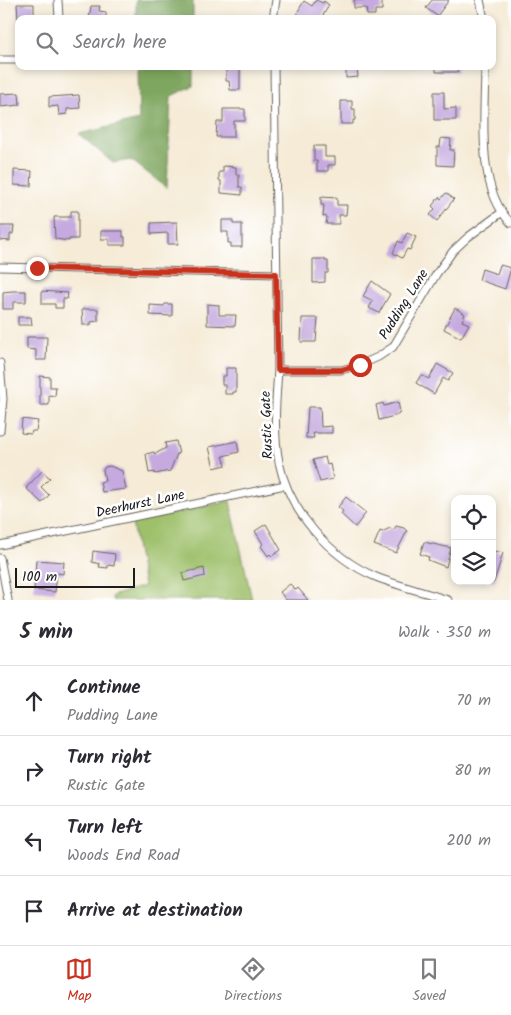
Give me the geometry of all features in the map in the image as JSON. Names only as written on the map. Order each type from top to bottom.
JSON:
[{"type":"street","points":[[58,0],[59,15]]},
{"type":"street","points":[[274,15],[276,0]]},
{"type":"street","points":[[480,0],[483,15]]},
{"type":"street","points":[[0,60],[15,60]]},
{"type":"street","name":"Rustic Gate","points":[[274,70],[278,370],[276,435],[285,485],[306,520],[322,540],[358,568],[384,580],[448,600]]},
{"type":"street","points":[[485,70],[485,161],[490,186],[501,213],[511,223]]},
{"type":"street","name":"Pudding Lane","points":[[278,370],[341,370],[360,365],[378,357],[393,347],[437,273],[453,251],[468,236],[501,213]]},
{"type":"street","points":[[0,267],[276,274]]},
{"type":"street","points":[[0,363],[4,399],[0,431]]},
{"type":"street","name":"Deerhurst Lane","points":[[0,545],[285,485]]},
{"type":"street","points":[[0,558],[8,600]]},
{"type":"green space","points":[[136,0],[193,0],[193,15],[136,15]]},
{"type":"green space","points":[[138,70],[193,70],[193,86],[171,96],[167,188],[131,160],[113,163],[79,134],[139,120]]},
{"type":"green space","points":[[230,501],[252,600],[113,600],[112,596],[144,586],[132,523]]},
{"type":"building","points":[[316,0],[323,3],[324,1],[329,5],[323,15],[300,15],[297,13],[304,1],[312,6]]},
{"type":"building","points":[[354,0],[382,0],[382,10],[375,10],[375,15],[367,15],[366,8],[354,8]]},
{"type":"building","points":[[432,0],[449,0],[438,15],[426,8]]},
{"type":"building","points":[[17,4],[34,4],[34,15],[18,15]]},
{"type":"building","points":[[91,6],[100,6],[99,11],[106,12],[106,15],[90,15]]},
{"type":"building","points":[[226,70],[240,70],[240,90],[230,90],[229,81],[226,81]]},
{"type":"building","points":[[346,70],[357,70],[358,77],[346,78]]},
{"type":"building","points":[[436,70],[458,70],[458,72],[436,72]]},
{"type":"building","points":[[434,92],[444,92],[444,109],[456,108],[456,120],[434,120]]},
{"type":"building","points":[[19,93],[20,105],[0,107],[0,94]]},
{"type":"building","points":[[79,95],[80,108],[67,109],[67,114],[59,115],[58,106],[49,107],[49,97]]},
{"type":"building","points":[[341,101],[352,101],[352,109],[355,109],[353,124],[341,124]]},
{"type":"building","points":[[223,109],[245,109],[245,121],[234,121],[234,137],[216,137],[217,122],[223,122]]},
{"type":"building","points":[[441,138],[451,139],[450,150],[454,150],[453,166],[437,165],[437,147],[440,147]]},
{"type":"building","points":[[314,146],[325,146],[325,157],[335,157],[335,165],[328,165],[328,171],[317,171],[317,161],[314,161]]},
{"type":"building","points":[[223,166],[236,167],[236,175],[239,175],[239,187],[242,187],[242,195],[221,193],[219,172],[223,172]]},
{"type":"building","points":[[14,170],[32,171],[31,186],[14,185]]},
{"type":"building","points":[[446,193],[454,199],[437,221],[430,215],[435,209],[432,206],[439,197],[441,199]]},
{"type":"building","points":[[321,197],[337,198],[337,205],[347,205],[346,215],[339,215],[339,224],[326,224],[327,217],[323,216],[324,205],[321,205]]},
{"type":"building","points":[[71,211],[78,211],[78,239],[69,239],[69,241],[55,239],[54,217],[71,217]]},
{"type":"building","points":[[222,220],[233,220],[233,224],[242,224],[242,247],[231,247],[231,243],[228,243],[228,232],[222,232]]},
{"type":"building","points":[[177,222],[178,244],[168,244],[168,233],[151,234],[151,223]]},
{"type":"building","points":[[0,226],[14,226],[13,234],[10,234],[10,241],[0,240]]},
{"type":"building","points":[[101,231],[123,231],[125,245],[109,245],[109,239],[101,239]]},
{"type":"building","points":[[407,233],[416,237],[410,250],[407,249],[402,258],[393,253],[398,241],[402,243]]},
{"type":"building","points":[[313,259],[325,259],[325,261],[328,261],[328,273],[325,273],[325,282],[313,283]]},
{"type":"building","points":[[500,265],[511,268],[505,289],[479,280],[482,269],[497,274]]},
{"type":"building","points":[[372,281],[390,294],[379,313],[369,308],[373,301],[363,296]]},
{"type":"building","points":[[26,291],[26,302],[13,302],[13,309],[3,309],[3,292]]},
{"type":"building","points":[[42,291],[68,293],[67,299],[63,299],[63,308],[55,308],[55,304],[42,304]]},
{"type":"building","points":[[165,304],[172,304],[172,316],[150,315],[150,305],[164,306]]},
{"type":"building","points":[[207,304],[219,305],[219,315],[236,315],[235,326],[207,325]]},
{"type":"building","points":[[455,308],[465,314],[462,321],[469,324],[461,338],[444,329]]},
{"type":"building","points":[[82,309],[98,309],[98,321],[91,322],[91,325],[83,325]]},
{"type":"building","points":[[18,317],[31,317],[32,325],[18,325]]},
{"type":"building","points":[[302,318],[318,318],[316,342],[301,342]]},
{"type":"building","points":[[27,337],[47,337],[46,360],[36,360],[36,350],[27,349]]},
{"type":"building","points":[[437,364],[453,373],[448,381],[443,378],[434,394],[416,383],[421,375],[429,379]]},
{"type":"building","points":[[226,368],[236,368],[236,392],[233,392],[233,394],[225,394],[225,385],[222,385],[222,376],[226,376]]},
{"type":"building","points":[[40,376],[50,377],[50,387],[56,387],[55,396],[49,395],[49,405],[40,405]]},
{"type":"building","points":[[398,402],[400,412],[398,415],[379,420],[376,405],[383,403],[384,406]]},
{"type":"building","points":[[308,407],[320,407],[321,427],[332,426],[332,433],[313,433],[314,438],[306,438]]},
{"type":"building","points":[[22,419],[38,421],[36,431],[32,431],[31,434],[21,433]]},
{"type":"building","points":[[176,441],[179,454],[177,454],[170,471],[155,474],[154,472],[149,473],[146,454],[154,452],[155,454],[166,448],[165,443]]},
{"type":"building","points":[[237,441],[239,452],[223,456],[226,465],[214,468],[209,447]]},
{"type":"building","points":[[325,457],[327,465],[330,464],[333,479],[320,482],[313,460]]},
{"type":"building","points":[[110,466],[122,471],[126,489],[102,492],[100,482],[105,481],[103,470],[105,467]]},
{"type":"building","points":[[42,471],[50,478],[41,487],[49,495],[42,503],[26,488]]},
{"type":"building","points":[[346,497],[366,513],[355,527],[341,514],[343,511],[338,507]]},
{"type":"building","points":[[266,524],[281,550],[272,556],[270,554],[268,556],[261,546],[263,544],[255,531]]},
{"type":"building","points":[[396,526],[407,531],[396,553],[374,545],[380,531],[382,532],[390,528],[394,530]]},
{"type":"building","points":[[424,542],[451,548],[446,567],[428,560],[429,557],[420,554]]},
{"type":"building","points":[[93,551],[115,554],[114,566],[108,565],[108,568],[99,567],[100,564],[92,562]]},
{"type":"building","points":[[496,551],[503,553],[496,576]]},
{"type":"building","points":[[36,560],[64,562],[63,574],[57,573],[55,592],[34,590]]},
{"type":"building","points":[[204,568],[205,576],[184,581],[182,573]]},
{"type":"building","points":[[290,584],[296,590],[298,588],[308,600],[286,600],[280,592]]},
{"type":"route","points":[[37,268],[276,274],[278,370],[341,370],[360,365]]}]
